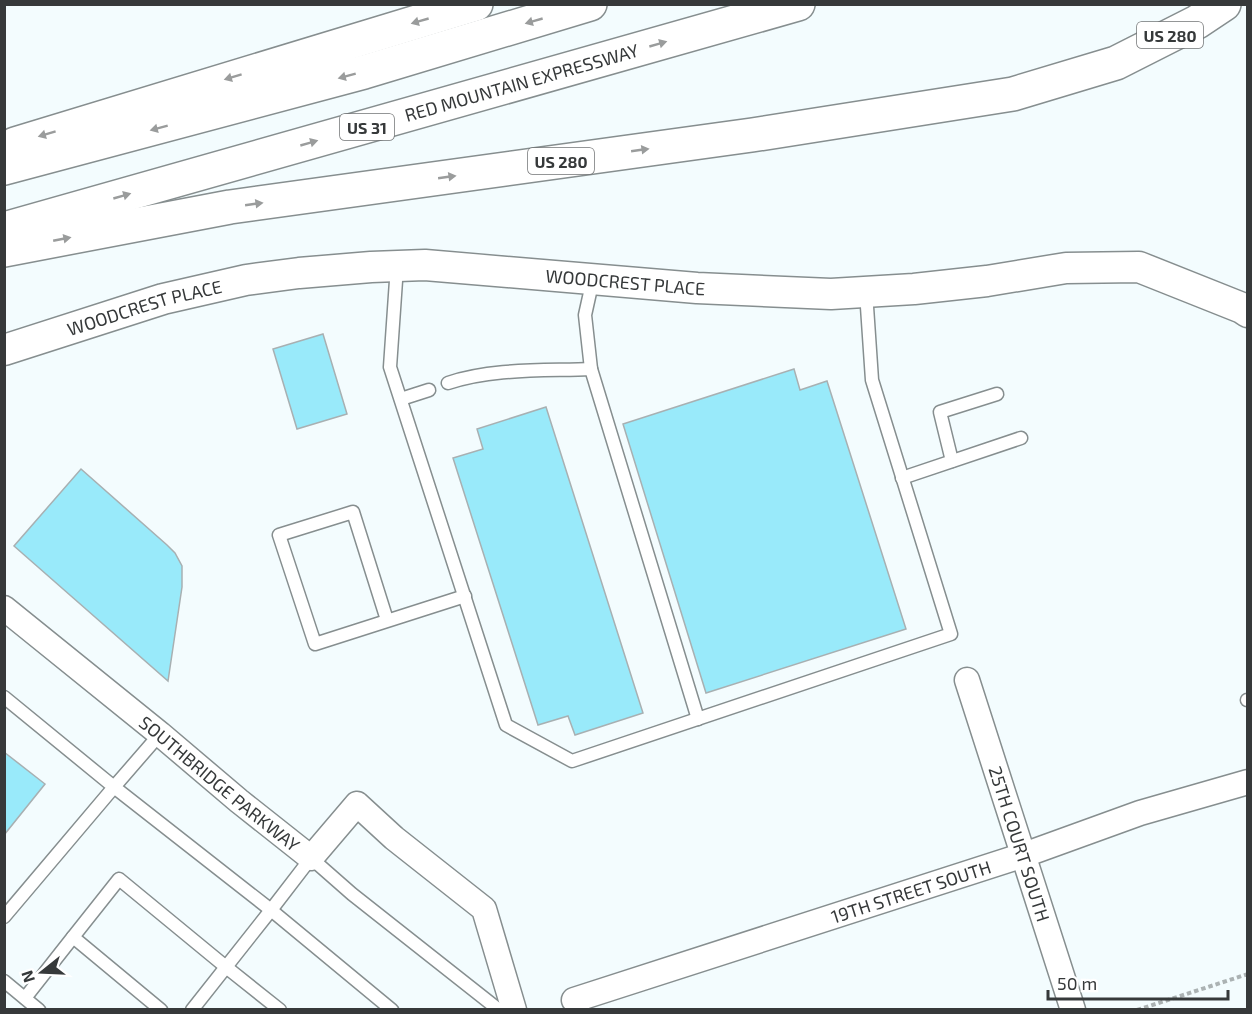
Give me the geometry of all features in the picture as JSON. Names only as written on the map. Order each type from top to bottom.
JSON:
[{"type":"highway","points":[[4,147],[476,4]]},
{"type":"highway","points":[[4,168],[364,72],[590,4]]},
{"type":"highway","name":"RED MOUNTAIN EXPRESSWAY","points":[[4,229],[798,4]]},
{"type":"highway","name":"US 280","points":[[4,250],[230,207],[752,135],[1013,94],[1116,63],[1197,22],[1224,4]]},
{"type":"street","name":"WOODCREST PLACE","points":[[4,350],[163,299],[246,280],[299,273],[424,265],[698,288],[831,294],[899,291],[987,281],[1066,268],[1138,267],[1248,312]]},
{"type":"street","name":"SOUTHBRIDGE PARKWAY","points":[[4,608],[310,858],[357,804],[394,838],[484,909],[514,1010]]},
{"type":"street","name":"25TH COURT SOUTH","points":[[967,680],[1072,1010]]},
{"type":"street","name":"19TH STREET SOUTH","points":[[574,1000],[1024,855],[1140,813],[1248,782]]},
{"type":"lane","points":[[397,266],[390,367],[506,725],[572,761],[951,634],[872,380],[866,292]]},
{"type":"lane","points":[[592,279],[585,315],[591,369],[698,719]]},
{"type":"lane","points":[[448,383],[468,376],[523,371],[591,369]]},
{"type":"lane","points":[[401,399],[429,390]]},
{"type":"lane","points":[[952,461],[940,412],[997,394]]},
{"type":"lane","points":[[902,478],[1021,438]]},
{"type":"lane","points":[[387,620],[353,512],[279,535],[315,644],[465,596]]},
{"type":"lane","points":[[4,697],[271,910],[392,1010]]},
{"type":"lane","points":[[4,917],[159,734]]},
{"type":"lane","points":[[192,1010],[310,858],[499,1010]]},
{"type":"lane","points":[[25,998],[119,879],[280,1010]]},
{"type":"lane","points":[[73,937],[161,1010]]},
{"type":"lane","points":[[4,981],[39,1010]]},
{"type":"path","points":[[1137,1010],[1248,974]]},
{"type":"building","points":[[323,334],[347,414],[297,429],[273,349]]},
{"type":"building","points":[[794,369],[800,390],[827,381],[906,629],[706,693],[623,424]]},
{"type":"building","points":[[546,407],[643,713],[575,735],[568,716],[538,725],[453,458],[483,449],[477,429]]},
{"type":"building","points":[[81,469],[167,545],[175,553],[182,566],[182,587],[168,681],[14,546]]},
{"type":"building","points":[[4,752],[45,784],[4,835]]}]
